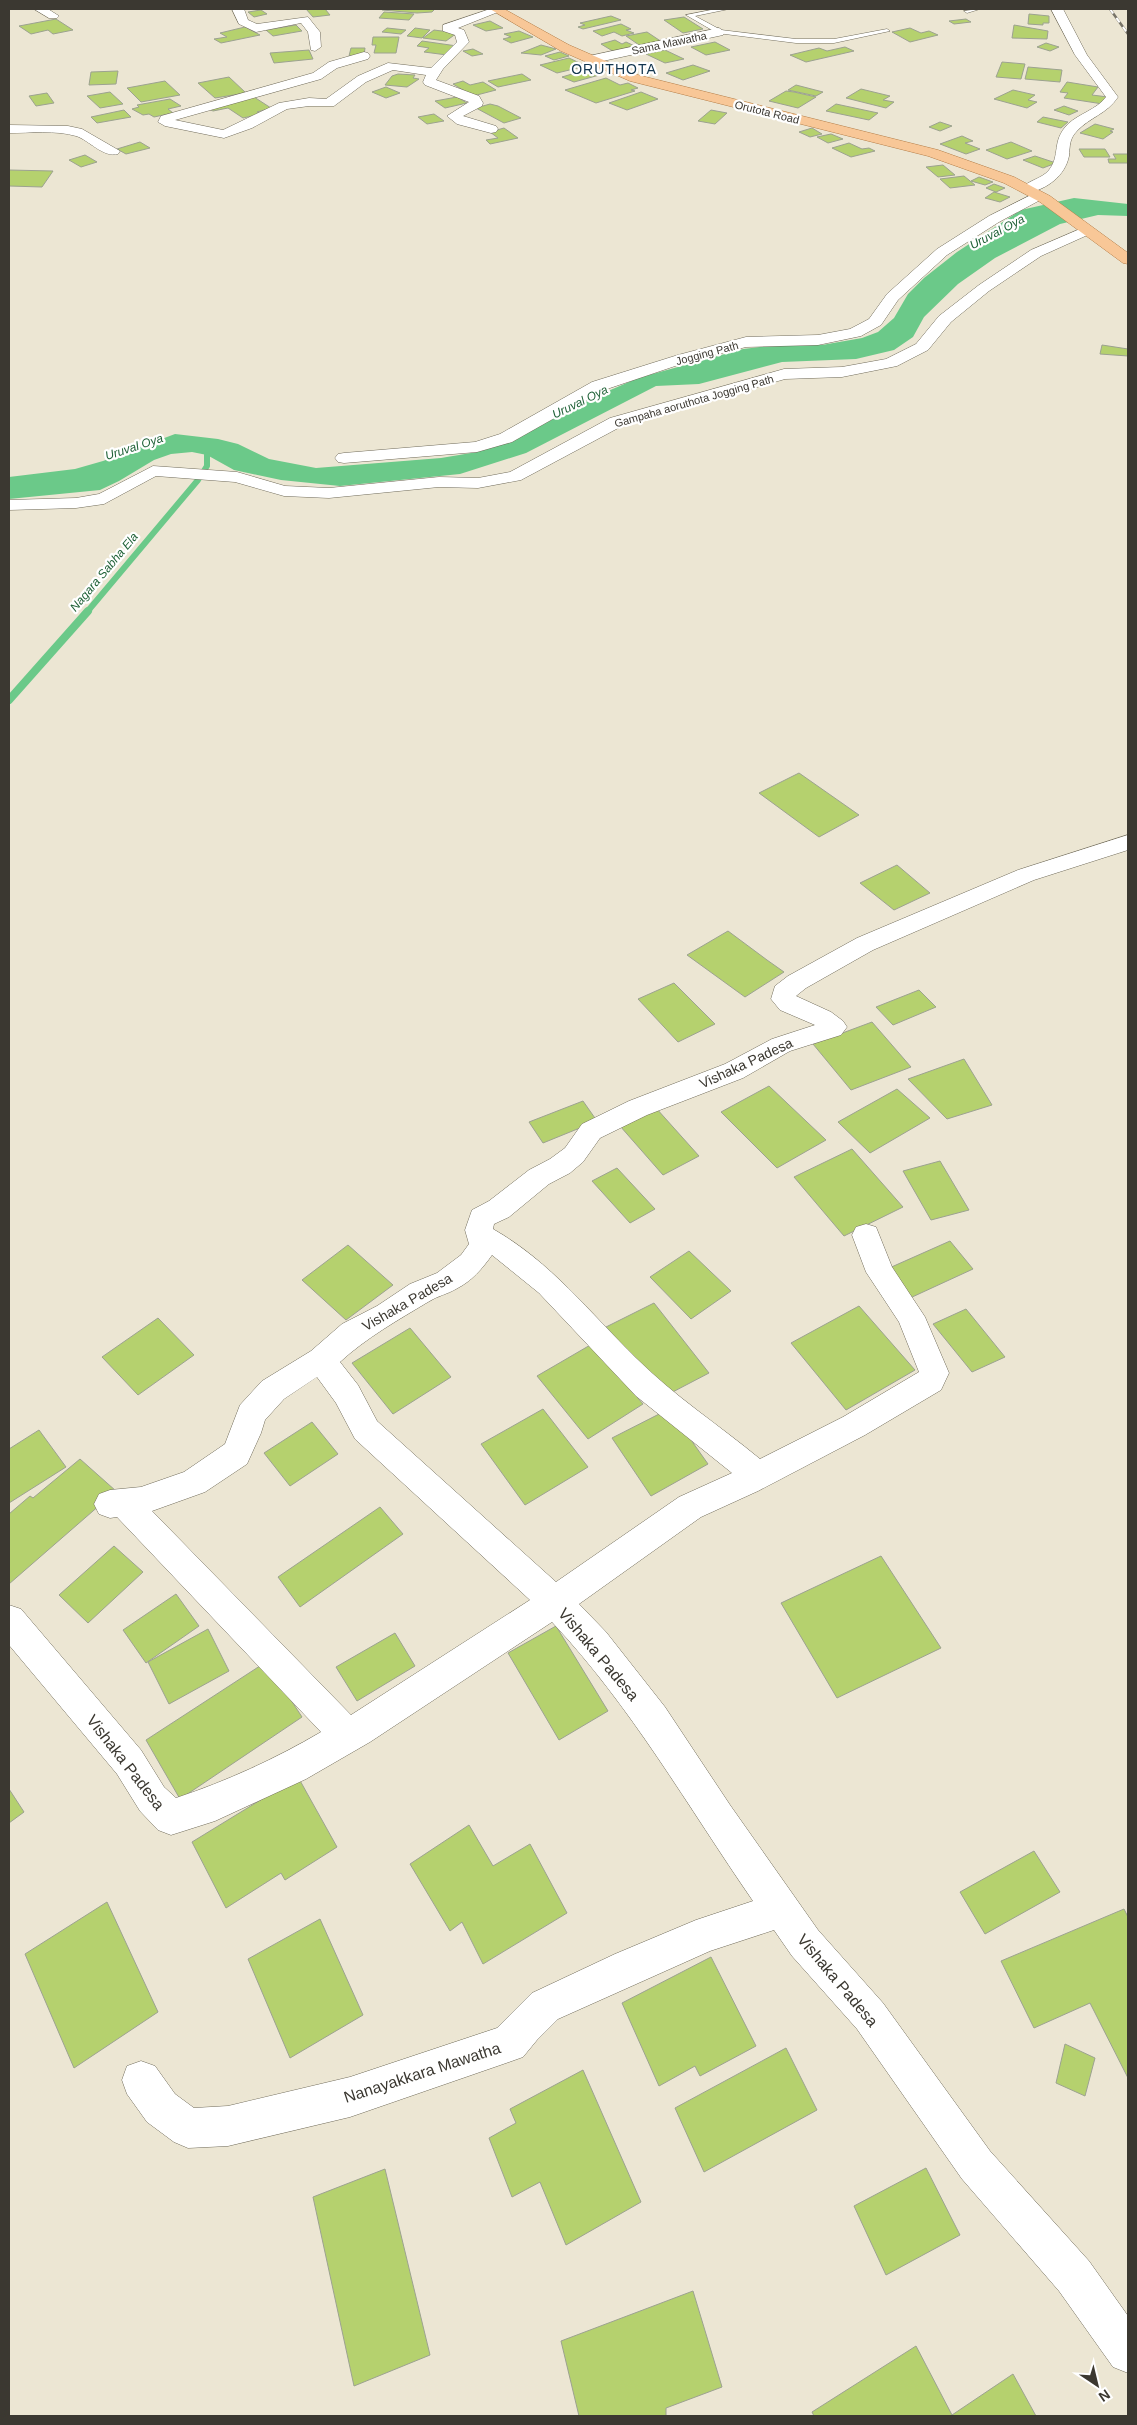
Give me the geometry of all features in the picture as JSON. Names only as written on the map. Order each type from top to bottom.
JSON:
[{"type":"main road","name":"Orutota Road","points":[[496,9],[589,60],[634,78],[933,153],[988,171],[1037,195],[1128,260]]},
{"type":"street","points":[[40,9],[53,16]]},
{"type":"street","points":[[238,9],[243,22],[256,28],[304,19],[314,32],[315,46]]},
{"type":"street","points":[[490,129],[462,121],[454,116],[477,103],[474,99],[429,82],[434,72],[463,42],[460,33],[447,28],[496,9]]},
{"type":"street","name":"Jogging Path","points":[[344,458],[477,447],[506,438],[598,386],[684,358],[746,342],[818,340],[855,333],[875,322],[892,297],[942,252],[994,219],[1037,195],[1061,161],[1061,143],[1073,127],[1106,108],[1112,97],[1086,65],[1068,36],[1057,9]]},
{"type":"street","name":"Sama Mawatha","points":[[589,60],[719,32]]},
{"type":"street","points":[[364,56],[333,65],[318,76],[199,108],[166,119],[165,122],[224,134],[247,126],[271,111],[284,106],[329,103],[362,79],[392,66],[434,72]]},
{"type":"street","points":[[9,129],[68,130],[82,133],[112,151]]},
{"type":"street","name":"Gampaha aoruthota Jogging Path","points":[[9,504],[76,503],[104,499],[153,471],[213,475],[260,483],[284,492],[329,493],[439,482],[478,483],[515,476],[616,422],[784,374],[842,372],[891,363],[922,347],[945,319],[984,288],[1036,253],[1084,228]]},
{"type":"street","name":"Vishaka Padesa","points":[[348,1736],[117,1504],[141,1501],[194,1482],[236,1454],[246,1433],[251,1414],[263,1400],[286,1380],[321,1360],[352,1333],[387,1314],[420,1292],[447,1281],[471,1263],[483,1245],[479,1234],[482,1218],[499,1209],[539,1177],[560,1166],[574,1155],[591,1132],[638,1108],[734,1071],[781,1045],[832,1029],[834,1027],[822,1018],[789,1004],[783,999],[784,992],[815,970],[865,944],[1026,875],[1128,842]]},
{"type":"street","points":[[479,1234],[503,1246],[529,1264],[574,1309],[608,1350],[648,1388],[757,1476]]},
{"type":"street","name":"Vishaka Padesa","points":[[9,1620],[129,1762],[152,1799],[171,1817],[224,1799],[294,1768],[348,1736],[555,1602],[690,1507],[757,1476],[898,1401],[930,1381],[934,1373],[911,1317],[880,1272],[866,1235]]},
{"type":"street","name":"Vishaka Padesa","points":[[321,1360],[347,1394],[366,1430],[555,1602],[594,1643],[653,1719],[717,1818],[805,1943],[870,2016],[976,2165],[1074,2276],[1128,2352]]},
{"type":"street","name":"Nanayakkara Mawatha","points":[[141,2080],[161,2108],[188,2128],[228,2126],[350,2097],[509,2043],[523,2026],[545,2006],[628,1967],[709,1934],[762,1917],[779,1904]]},
{"type":"lane","points":[[726,9],[688,15],[719,32],[796,42],[834,41],[887,32]]},
{"type":"lane","points":[[967,11],[977,9]]},
{"type":"water","name":"Uruval Oya","points":[[1074,198],[1128,204],[1128,216],[1098,215],[1060,224],[995,258],[958,284],[924,317],[913,337],[894,350],[856,359],[782,362],[699,384],[656,386],[526,453],[460,474],[340,486],[281,480],[234,470],[207,455],[192,452],[171,454],[154,460],[100,490],[9,499],[9,477],[75,469],[103,461],[175,434],[218,439],[238,444],[269,459],[316,468],[441,458],[477,452],[507,443],[599,395],[638,378],[743,349],[776,345],[822,345],[862,338],[878,332],[894,318],[908,294],[924,278],[957,252],[1021,210]]},
{"type":"building","points":[[306,9],[325,9],[330,15],[313,17]]},
{"type":"building","points":[[383,9],[435,9],[432,12],[417,13]]},
{"type":"building","points":[[261,10],[267,14],[254,17],[248,12]]},
{"type":"building","points":[[384,12],[414,14],[409,20],[379,18]]},
{"type":"building","points":[[1029,14],[1049,16],[1049,23],[1043,23],[1043,25],[1028,24]]},
{"type":"building","points":[[611,16],[621,20],[583,29],[578,27],[585,25],[580,23]]},
{"type":"building","points":[[684,17],[703,29],[683,33],[664,20]]},
{"type":"building","points":[[56,19],[73,30],[53,34],[48,30],[31,34],[19,26]]},
{"type":"building","points":[[966,19],[971,22],[954,24],[949,21]]},
{"type":"building","points":[[490,21],[503,28],[486,31],[473,25]]},
{"type":"building","points":[[621,24],[631,29],[626,30],[634,33],[622,36],[614,32],[602,36],[593,31]]},
{"type":"building","points":[[296,25],[302,31],[273,36],[266,30]]},
{"type":"building","points":[[1014,25],[1048,31],[1047,39],[1012,38]]},
{"type":"building","points":[[245,27],[260,35],[221,43],[214,39],[227,37],[220,33]]},
{"type":"building","points":[[387,28],[406,30],[401,34],[382,32]]},
{"type":"building","points":[[415,28],[430,30],[422,38],[407,36]]},
{"type":"building","points":[[910,28],[921,33],[929,31],[938,35],[910,42],[892,32]]},
{"type":"building","points":[[434,30],[457,33],[446,41],[423,38]]},
{"type":"building","points":[[519,31],[533,37],[511,43],[503,39],[511,37],[504,34]]},
{"type":"building","points":[[647,32],[662,42],[642,47],[626,36]]},
{"type":"building","points":[[373,37],[399,37],[396,53],[374,53],[376,45],[372,45]]},
{"type":"building","points":[[615,40],[622,44],[626,42],[637,47],[616,53],[601,44]]},
{"type":"building","points":[[422,41],[457,46],[447,55],[424,52],[429,48],[417,46]]},
{"type":"building","points":[[715,42],[730,50],[706,55],[691,47]]},
{"type":"building","points":[[1046,43],[1059,47],[1050,51],[1037,47]]},
{"type":"building","points":[[541,45],[556,49],[541,55],[521,53]]},
{"type":"building","points":[[845,47],[854,51],[806,62],[790,55],[819,48],[827,51]]},
{"type":"building","points":[[351,48],[365,48],[364,56],[349,56]]},
{"type":"building","points":[[473,49],[483,54],[472,56],[463,51]]},
{"type":"building","points":[[309,50],[313,59],[274,63],[270,53]]},
{"type":"building","points":[[665,50],[684,59],[665,63],[646,54]]},
{"type":"building","points":[[560,52],[569,56],[554,60],[545,56]]},
{"type":"building","points":[[569,58],[586,66],[557,73],[540,65]]},
{"type":"building","points":[[1002,62],[1025,64],[1021,79],[996,77]]},
{"type":"building","points":[[693,65],[710,71],[683,80],[666,73]]},
{"type":"building","points":[[1028,67],[1062,70],[1060,82],[1025,79]]},
{"type":"building","points":[[592,68],[603,74],[574,82],[562,77]]},
{"type":"building","points":[[118,71],[116,84],[89,85],[91,72]]},
{"type":"building","points":[[398,74],[415,75],[413,78],[419,79],[407,87],[385,85],[392,76]]},
{"type":"building","points":[[522,74],[531,80],[498,87],[488,81]]},
{"type":"building","points":[[229,77],[246,93],[215,98],[198,83]]},
{"type":"building","points":[[606,78],[620,85],[628,83],[638,88],[631,90],[635,91],[596,103],[565,90]]},
{"type":"building","points":[[165,81],[180,95],[141,102],[127,88]]},
{"type":"building","points":[[463,81],[470,85],[483,82],[496,90],[473,96],[453,84]]},
{"type":"building","points":[[1067,82],[1098,87],[1092,95],[1108,97],[1103,104],[1064,98],[1068,93],[1060,92]]},
{"type":"building","points":[[796,85],[823,92],[816,96],[788,90]]},
{"type":"building","points":[[386,87],[400,93],[386,98],[372,92]]},
{"type":"building","points":[[861,89],[890,96],[883,100],[894,102],[886,108],[846,98]]},
{"type":"building","points":[[1013,90],[1035,95],[1028,100],[1037,102],[1027,108],[994,99]]},
{"type":"building","points":[[786,91],[816,97],[798,108],[769,101]]},
{"type":"building","points":[[110,92],[123,104],[100,108],[87,96]]},
{"type":"building","points":[[641,92],[658,99],[627,110],[609,103]]},
{"type":"building","points":[[47,93],[54,103],[36,106],[29,96]]},
{"type":"building","points":[[254,97],[271,108],[257,112],[261,114],[243,118],[228,108],[213,111],[207,108]]},
{"type":"building","points":[[457,97],[467,103],[445,108],[435,101]]},
{"type":"building","points":[[170,99],[181,106],[168,109],[173,113],[154,117],[149,114],[143,115],[132,109],[139,107],[137,105]]},
{"type":"building","points":[[490,104],[521,118],[504,123],[476,108]]},
{"type":"building","points":[[836,104],[878,113],[869,120],[826,111]]},
{"type":"building","points":[[1064,106],[1078,111],[1069,115],[1054,110]]},
{"type":"building","points":[[124,110],[131,117],[97,123],[91,117]]},
{"type":"building","points":[[711,110],[727,113],[715,124],[698,121]]},
{"type":"building","points":[[434,114],[444,121],[427,124],[418,117]]},
{"type":"building","points":[[1043,117],[1068,122],[1061,128],[1037,122]]},
{"type":"building","points":[[940,122],[952,126],[940,131],[929,127]]},
{"type":"building","points":[[1095,124],[1114,129],[1110,131],[1113,132],[1103,139],[1080,133]]},
{"type":"building","points":[[504,128],[518,138],[490,144],[486,140],[498,138],[490,132]]},
{"type":"building","points":[[812,128],[822,134],[810,137],[799,132]]},
{"type":"building","points":[[831,134],[843,139],[828,143],[817,137]]},
{"type":"building","points":[[962,136],[973,141],[965,143],[980,149],[966,154],[940,144]]},
{"type":"building","points":[[140,142],[150,148],[126,154],[117,149]]},
{"type":"building","points":[[1011,142],[1032,151],[1007,159],[986,150]]},
{"type":"building","points":[[849,143],[862,149],[869,148],[875,151],[851,157],[832,148]]},
{"type":"building","points":[[1079,149],[1105,149],[1110,157],[1084,157]]},
{"type":"building","points":[[1113,154],[1128,154],[1128,163],[1109,163],[1108,159],[1116,159]]},
{"type":"building","points":[[85,155],[97,162],[81,167],[69,160]]},
{"type":"building","points":[[1035,156],[1056,163],[1043,168],[1023,160]]},
{"type":"building","points":[[943,165],[955,175],[938,177],[926,167]]},
{"type":"building","points":[[9,170],[53,171],[42,187],[9,186]]},
{"type":"building","points":[[964,176],[975,185],[950,188],[940,179]]},
{"type":"building","points":[[979,177],[993,182],[985,185],[971,181]]},
{"type":"building","points":[[994,184],[1005,188],[996,192],[986,188]]},
{"type":"building","points":[[994,192],[1010,197],[1000,202],[985,198]]},
{"type":"building","points":[[1102,345],[1128,349],[1128,356],[1100,354]]},
{"type":"building","points":[[799,773],[859,815],[819,837],[759,793]]},
{"type":"building","points":[[897,865],[930,893],[894,910],[860,883]]},
{"type":"building","points":[[728,931],[784,972],[745,997],[687,955]]},
{"type":"building","points":[[674,983],[715,1024],[678,1042],[638,999]]},
{"type":"building","points":[[919,990],[936,1007],[893,1025],[876,1007]]},
{"type":"building","points":[[872,1022],[911,1067],[851,1090],[813,1044]]},
{"type":"building","points":[[964,1059],[992,1105],[947,1119],[908,1079]]},
{"type":"building","points":[[769,1086],[826,1140],[777,1168],[721,1112]]},
{"type":"building","points":[[897,1089],[930,1118],[870,1153],[838,1122]]},
{"type":"building","points":[[583,1101],[597,1121],[543,1143],[529,1122]]},
{"type":"building","points":[[656,1108],[699,1156],[663,1175],[620,1126]]},
{"type":"building","points":[[852,1149],[903,1207],[844,1236],[794,1177]]},
{"type":"building","points":[[940,1161],[969,1210],[931,1220],[903,1171]]},
{"type":"building","points":[[617,1168],[655,1209],[630,1223],[592,1181]]},
{"type":"building","points":[[950,1241],[973,1269],[910,1298],[887,1269]]},
{"type":"building","points":[[348,1245],[393,1285],[346,1320],[302,1280]]},
{"type":"building","points":[[689,1251],[731,1291],[691,1319],[650,1277]]},
{"type":"building","points":[[654,1303],[709,1373],[665,1396],[606,1327]]},
{"type":"building","points":[[859,1306],[915,1370],[846,1410],[791,1343]]},
{"type":"building","points":[[966,1309],[1005,1357],[972,1372],[933,1324]]},
{"type":"building","points":[[158,1318],[194,1355],[138,1395],[102,1357]]},
{"type":"building","points":[[410,1328],[451,1377],[393,1414],[352,1363]]},
{"type":"building","points":[[592,1344],[643,1404],[588,1439],[537,1376]]},
{"type":"building","points":[[543,1409],[588,1467],[525,1505],[481,1444]]},
{"type":"building","points":[[669,1409],[708,1464],[651,1496],[612,1438]]},
{"type":"building","points":[[312,1422],[338,1454],[290,1486],[264,1453]]},
{"type":"building","points":[[39,1430],[66,1467],[9,1503],[9,1449]]},
{"type":"building","points":[[80,1459],[116,1491],[9,1584],[9,1514],[30,1496],[33,1498]]},
{"type":"building","points":[[380,1507],[403,1534],[300,1607],[278,1577]]},
{"type":"building","points":[[114,1546],[143,1572],[88,1623],[59,1595]]},
{"type":"building","points":[[881,1556],[941,1648],[837,1698],[781,1603]]},
{"type":"building","points":[[176,1594],[199,1626],[146,1663],[123,1630]]},
{"type":"building","points":[[556,1626],[608,1711],[559,1740],[508,1653]]},
{"type":"building","points":[[208,1629],[229,1671],[169,1704],[148,1662]]},
{"type":"building","points":[[395,1633],[415,1666],[357,1701],[336,1667]]},
{"type":"building","points":[[266,1662],[302,1717],[180,1799],[146,1740]]},
{"type":"building","points":[[298,1777],[337,1847],[285,1880],[281,1873],[226,1908],[192,1842]]},
{"type":"building","points":[[9,1789],[24,1812],[9,1823]]},
{"type":"building","points":[[469,1825],[493,1866],[530,1844],[567,1913],[483,1964],[462,1922],[450,1931],[410,1864]]},
{"type":"building","points":[[1034,1851],[1060,1892],[985,1934],[960,1892]]},
{"type":"building","points":[[107,1902],[158,2012],[74,2068],[25,1954]]},
{"type":"building","points":[[1124,1909],[1128,1917],[1128,2078],[1090,2003],[1034,2028],[1001,1961]]},
{"type":"building","points":[[320,1919],[363,2015],[290,2058],[248,1959]]},
{"type":"building","points":[[711,1957],[756,2046],[700,2076],[695,2066],[659,2086],[622,2003]]},
{"type":"building","points":[[1065,2044],[1095,2058],[1085,2096],[1056,2083]]},
{"type":"building","points":[[786,2048],[817,2110],[704,2172],[675,2108]]},
{"type":"building","points":[[583,2070],[641,2202],[566,2245],[540,2182],[512,2197],[489,2138],[516,2123],[510,2109]]},
{"type":"building","points":[[926,2168],[960,2235],[886,2275],[854,2206]]},
{"type":"building","points":[[385,2169],[430,2355],[354,2386],[313,2197]]},
{"type":"building","points":[[693,2291],[722,2387],[666,2408],[666,2416],[579,2416],[561,2341]]},
{"type":"building","points":[[916,2346],[952,2415],[1013,2374],[1036,2416],[814,2416],[812,2412]]},
{"type":"waterway","name":"Nagara Sabha Ela","points":[[87,612],[198,480],[207,466],[207,455]]},
{"type":"waterway","name":"Nagara Sabha Ela","points":[[9,700],[88,611]]},
{"type":"railway","points":[[1110,9],[1128,34]]},
{"type":"district","name":"ORUTHOTA","points":[[614,69]]}]
